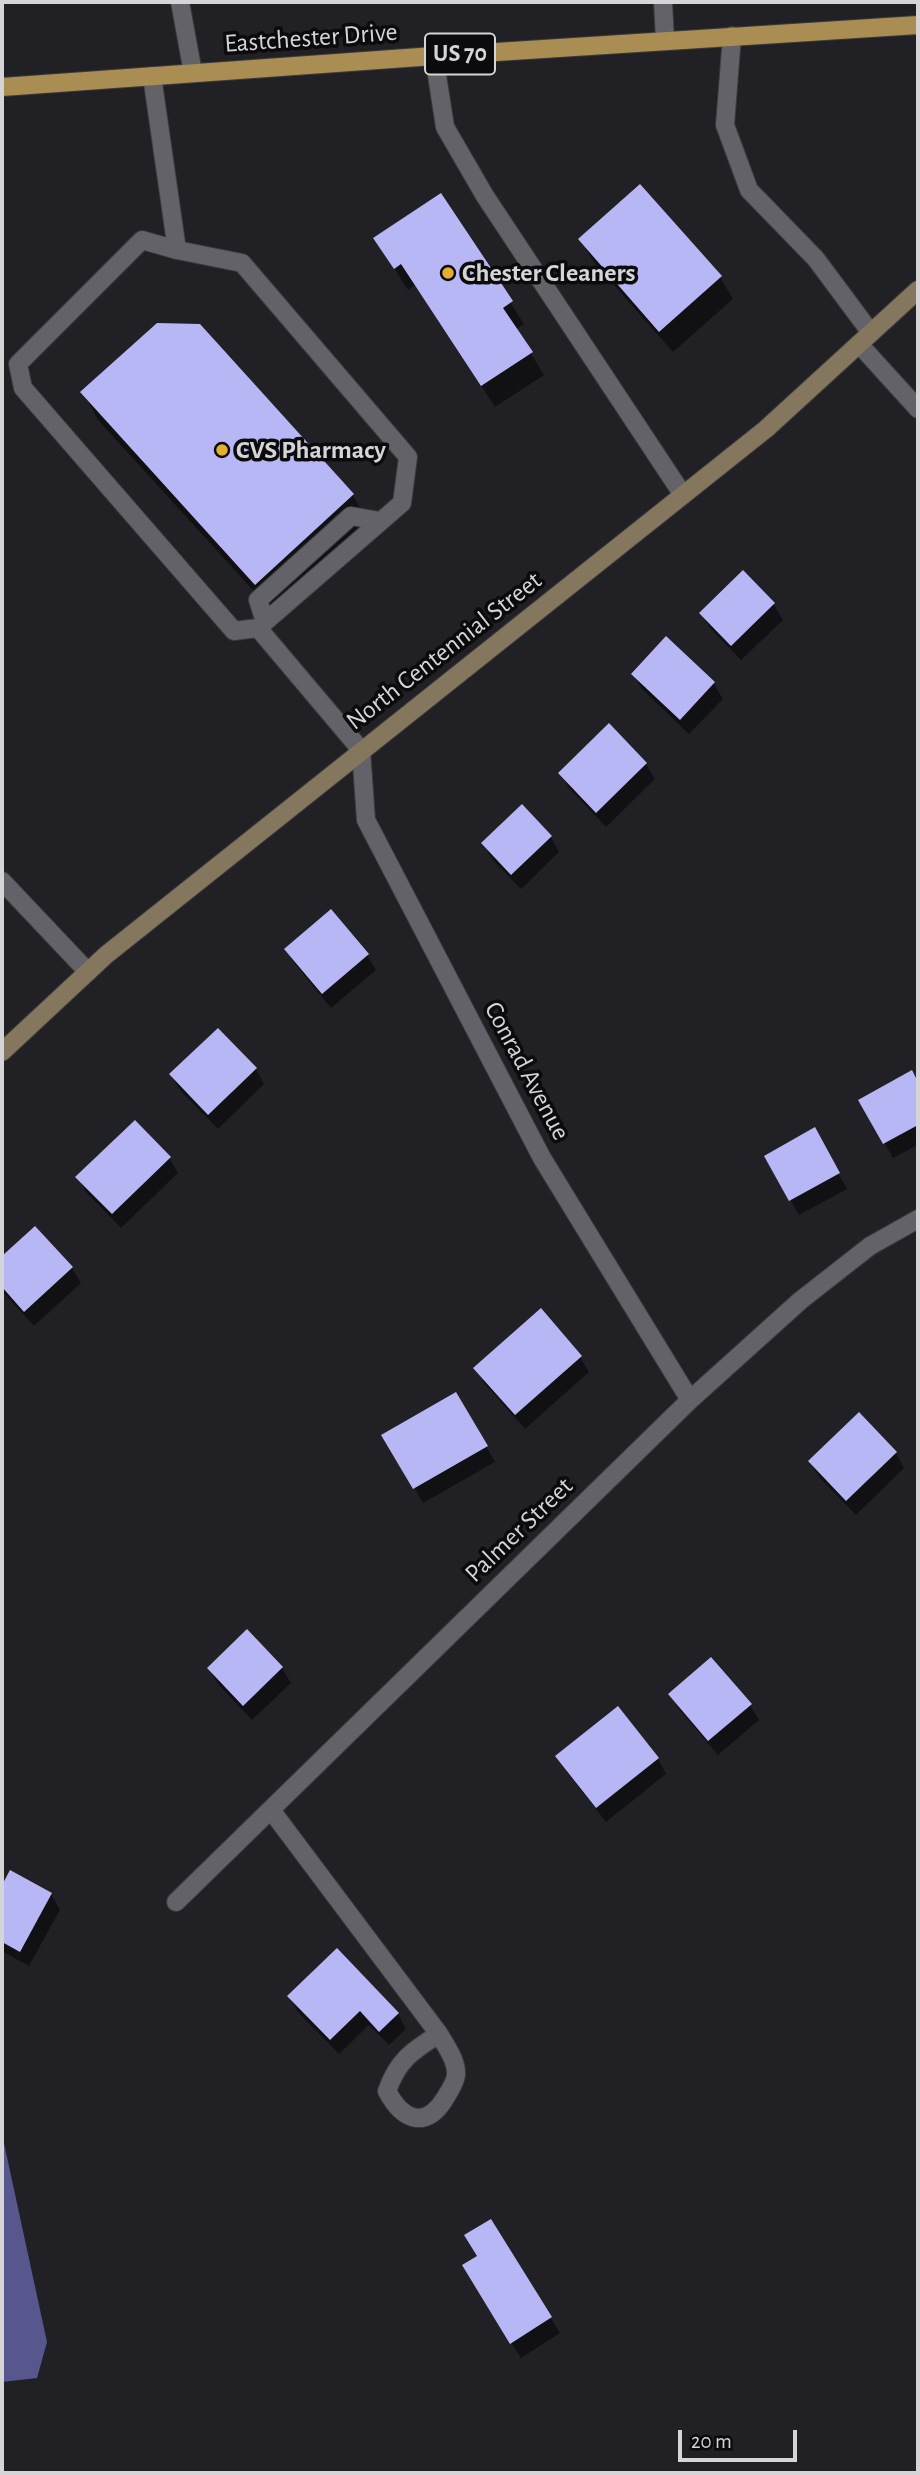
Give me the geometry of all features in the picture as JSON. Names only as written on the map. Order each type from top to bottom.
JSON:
[{"type":"main road","name":"Eastchester Drive","points":[[2,87],[918,24]]},
{"type":"main road","points":[[898,26],[918,39]]},
{"type":"street","points":[[180,2],[192,73]]},
{"type":"street","points":[[663,2],[666,40]]},
{"type":"street","points":[[732,36],[725,125],[749,190],[816,259],[865,338],[918,409]]},
{"type":"street","points":[[434,56],[445,127],[485,196],[683,495]]},
{"type":"street","points":[[152,76],[177,250]]},
{"type":"street","points":[[142,240],[177,250],[242,263],[408,457],[402,503],[262,625],[234,631],[23,388],[18,364],[142,240]]},
{"type":"street","name":"North Centennial Street","points":[[2,1052],[88,972],[361,750],[766,429],[918,290]]},
{"type":"street","points":[[262,625],[361,750]]},
{"type":"street","name":"Conrad Avenue","points":[[361,750],[366,820],[542,1158],[690,1400]]},
{"type":"street","points":[[2,881],[88,972]]},
{"type":"street","name":"Palmer Street","points":[[176,1902],[690,1400],[801,1300],[870,1246],[918,1219]]},
{"type":"street","points":[[271,1810],[439,2034],[453,2061],[456,2075],[451,2089],[431,2116],[418,2119],[394,2105],[387,2091],[393,2074],[408,2054],[439,2034]]},
{"type":"shaded area","points":[[2,2134],[47,2342],[37,2378],[2,2382]]},
{"type":"building","points":[[640,184],[722,276],[659,332],[578,239]]},
{"type":"building","points":[[441,193],[513,301],[503,308],[533,352],[481,386],[401,264],[394,269],[373,238]]},
{"type":"building","points":[[157,323],[200,324],[354,494],[255,585],[80,392]]},
{"type":"building","points":[[743,570],[775,603],[731,646],[699,613]]},
{"type":"building","points":[[666,636],[715,682],[680,720],[631,674]]},
{"type":"building","points":[[609,723],[647,763],[596,813],[558,773]]},
{"type":"building","points":[[522,804],[552,836],[511,875],[481,843]]},
{"type":"building","points":[[331,909],[369,954],[322,994],[284,949]]},
{"type":"building","points":[[218,1028],[257,1068],[208,1115],[169,1074]]},
{"type":"building","points":[[912,1070],[918,1082],[918,1125],[883,1144],[858,1100]]},
{"type":"building","points":[[135,1120],[171,1157],[112,1214],[75,1177]]},
{"type":"building","points":[[815,1127],[840,1173],[789,1201],[764,1156]]},
{"type":"building","points":[[35,1226],[73,1267],[24,1312],[2,1287],[2,1256]]},
{"type":"building","points":[[541,1308],[582,1356],[515,1415],[473,1368]]},
{"type":"building","points":[[456,1392],[488,1446],[413,1489],[381,1435]]},
{"type":"building","points":[[859,1412],[897,1452],[846,1501],[808,1461]]},
{"type":"building","points":[[247,1629],[283,1667],[243,1706],[207,1668]]},
{"type":"building","points":[[711,1657],[752,1704],[708,1741],[668,1694]]},
{"type":"building","points":[[618,1706],[659,1758],[596,1808],[555,1756]]},
{"type":"building","points":[[10,1870],[52,1893],[20,1952],[2,1942],[2,1885]]},
{"type":"building","points":[[337,1948],[399,2013],[379,2032],[360,2011],[330,2040],[287,1996]]},
{"type":"building","points":[[491,2219],[552,2317],[510,2344],[462,2265],[477,2256],[464,2235]]},
{"type":"place","name":"Chester Cleaners","points":[[448,273]]},
{"type":"place","name":"CVS Pharmacy","points":[[222,450]]}]
